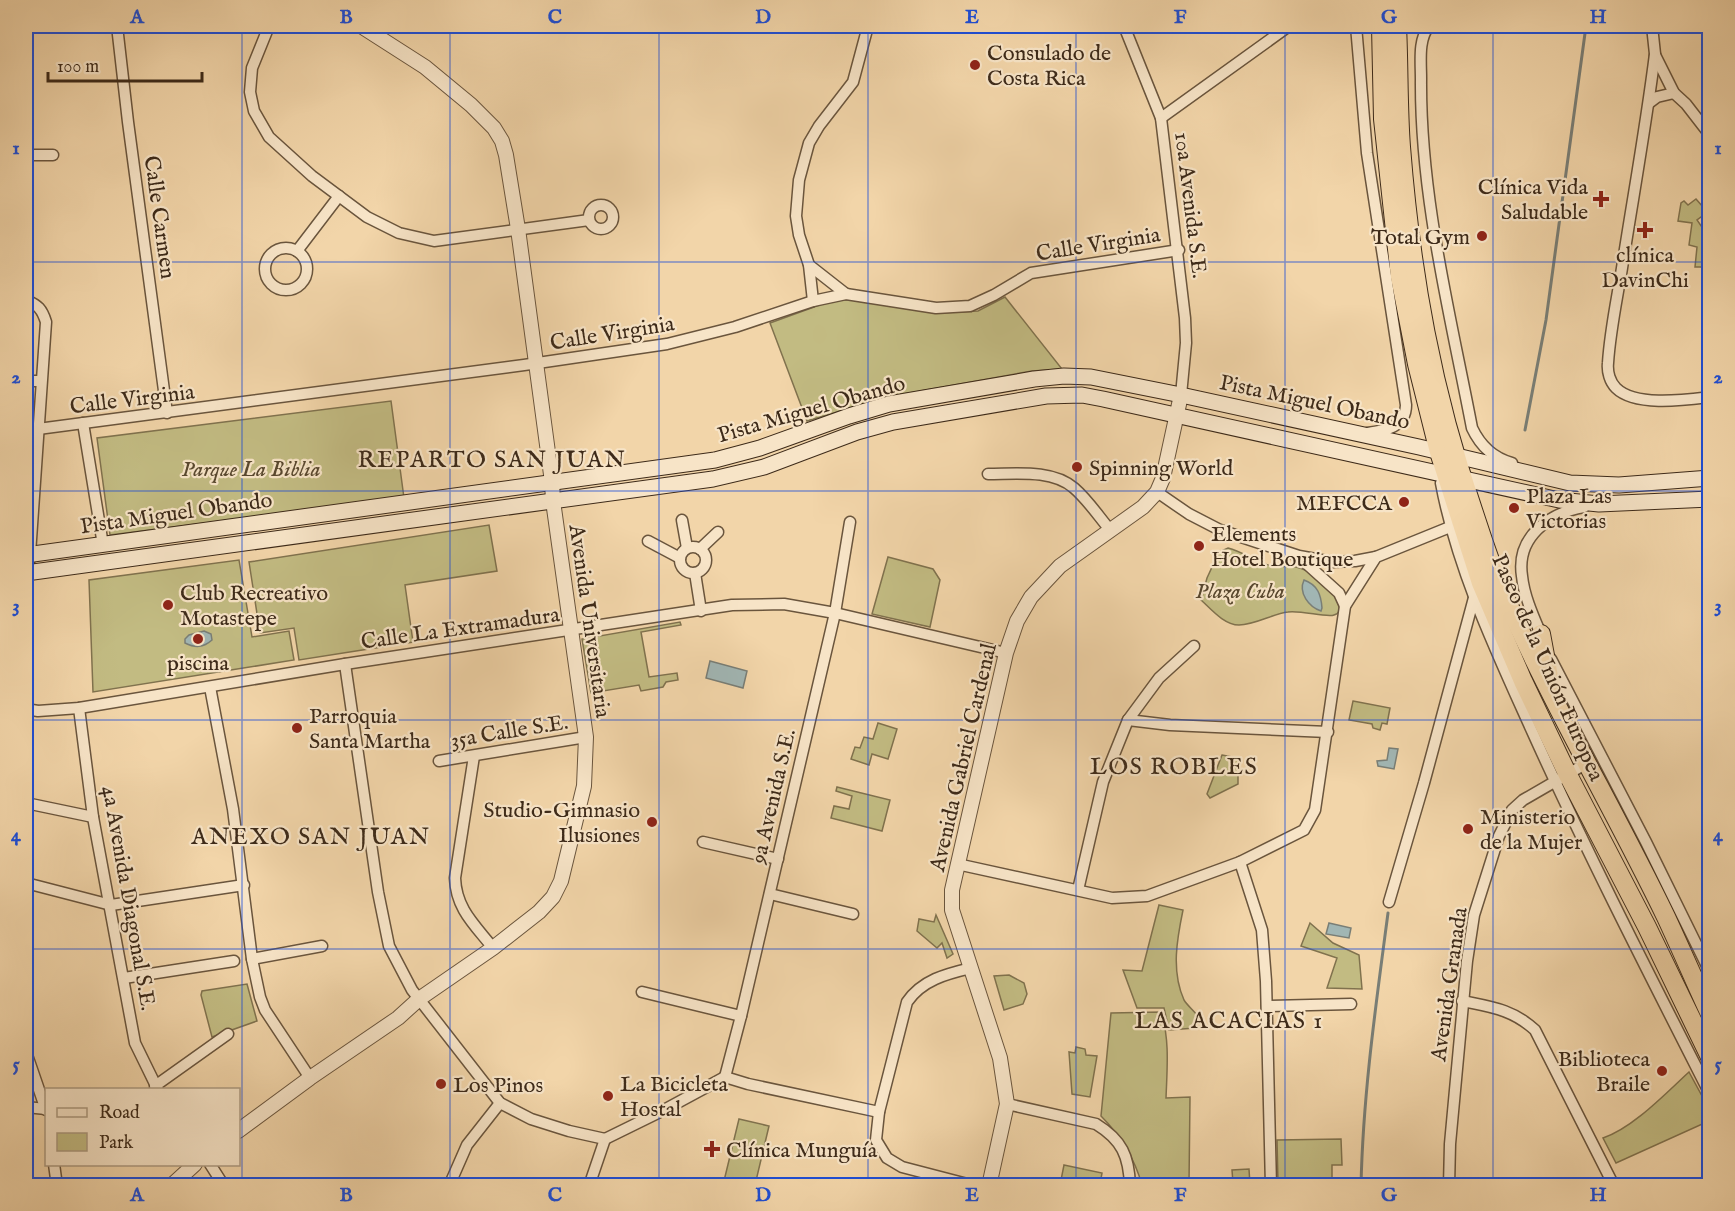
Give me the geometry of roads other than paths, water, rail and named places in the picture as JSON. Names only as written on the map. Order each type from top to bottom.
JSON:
[{"type":"highway","name":"Paseo de la Unión Europea","points":[[1381,26],[1383,118],[1400,277],[1417,364],[1447,454]]},
{"type":"highway","points":[[1390,26],[1396,108],[1401,126]]},
{"type":"highway","name":"Paseo de la Unión Europea","points":[[1397,26],[1406,197],[1420,305],[1449,475],[1478,590],[1561,777],[1647,927],[1708,1049]]},
{"type":"highway","name":"Paseo de la Unión Europea","points":[[1449,475],[1566,727],[1666,918],[1710,1014]]},
{"type":"highway","points":[[1541,634],[1550,678],[1566,727]]},
{"type":"main road","name":"Pista Miguel Obando","points":[[28,554],[715,460],[760,448],[889,404],[1064,376],[1091,377],[1181,395],[1362,434],[1570,483],[1609,485],[1710,478]]},
{"type":"main road","name":"Pista Miguel Obando","points":[[26,577],[713,479],[764,467],[857,432],[893,422],[1046,396],[1082,396],[1178,414],[1559,500],[1599,504],[1710,499]]},
{"type":"street","name":"Calle Carmen","points":[[117,26],[167,413]]},
{"type":"street","points":[[269,26],[252,68],[250,92],[254,111],[270,137],[312,176],[367,217],[399,233],[434,241],[588,220]]},
{"type":"street","name":"Avenida Universitaria","points":[[240,1130],[398,1018],[419,999],[493,948],[539,912],[553,897],[561,881],[584,786],[586,737],[506,154],[502,141],[494,128],[471,105],[424,68],[361,26]]},
{"type":"street","points":[[813,301],[809,265],[799,235],[796,216],[796,198],[803,162],[809,143],[819,126],[853,82],[868,26]]},
{"type":"street","name":"10a Avenida S.E.","points":[[1124,26],[1161,118],[1179,250],[1185,318],[1186,343],[1181,395]]},
{"type":"street","points":[[1161,118],[1289,26]]},
{"type":"street","points":[[1356,26],[1367,153],[1406,405],[1406,413],[1396,425],[1386,430],[1362,434]]},
{"type":"street","points":[[1429,26],[1421,44],[1423,153],[1437,251],[1472,428],[1480,442],[1503,461],[1609,485]]},
{"type":"street","points":[[1652,26],[1655,54],[1608,363],[1609,376],[1614,387],[1634,398],[1674,400],[1710,398]]},
{"type":"street","points":[[1655,54],[1674,93],[1686,104],[1710,135]]},
{"type":"street","points":[[1648,103],[1657,97],[1674,93]]},
{"type":"street","points":[[26,155],[53,155]]},
{"type":"street","points":[[297,251],[339,196]]},
{"type":"street","points":[[278,249],[297,251],[302,255],[308,267],[304,280],[300,285],[288,290],[275,286],[265,270],[268,257],[278,249]]},
{"type":"street","name":"Calle Virginia","points":[[38,429],[667,344],[735,327],[813,301],[846,294],[936,308],[970,306],[1031,273],[1179,250]]},
{"type":"street","points":[[809,265],[846,294]]},
{"type":"street","points":[[26,300],[43,311],[46,322],[38,429],[30,470],[26,577]]},
{"type":"street","points":[[26,381],[41,381]]},
{"type":"street","name":"Avenida Gabriel Cardenal","points":[[989,1185],[1007,1104],[1000,1058],[952,910],[952,890],[1006,653],[1017,621],[1031,597],[1060,566],[1143,507],[1157,492],[1163,478],[1181,395]]},
{"type":"street","points":[[83,423],[103,545]]},
{"type":"street","points":[[988,474],[1039,475],[1053,478],[1073,487],[1111,531]]},
{"type":"street","points":[[1389,902],[1478,590],[1450,526],[1449,475]]},
{"type":"street","points":[[1157,492],[1189,514],[1220,530],[1299,556],[1332,562],[1376,557],[1450,526]]},
{"type":"street","points":[[1599,504],[1571,509],[1552,517],[1539,526],[1526,545],[1521,573],[1541,634],[1568,693],[1646,842],[1710,972]]},
{"type":"street","points":[[680,558],[687,548],[682,520]]},
{"type":"street","name":"9a Avenida S.E.","points":[[725,1077],[835,613],[850,522]]},
{"type":"street","points":[[700,549],[718,532]]},
{"type":"street","points":[[648,541],[680,558],[684,569],[695,573]]},
{"type":"street","points":[[687,548],[700,549],[706,560],[703,568],[695,573]]},
{"type":"street","points":[[1299,556],[1339,593],[1345,606]]},
{"type":"street","points":[[957,864],[1112,898],[1147,896],[1239,862],[1304,830],[1315,810],[1345,606],[1376,557]]},
{"type":"street","points":[[695,573],[701,611]]},
{"type":"street","name":"Calle La Extramadura","points":[[26,709],[38,711],[79,708],[345,664],[732,605],[784,604],[835,613],[1006,653]]},
{"type":"street","points":[[1078,890],[1103,782],[1128,720],[1159,678],[1194,646]]},
{"type":"street","points":[[345,664],[378,892],[389,946],[419,999],[500,1103],[531,1119],[605,1139],[725,1077],[879,1112]]},
{"type":"street","points":[[210,687],[233,809],[252,959],[265,1010],[310,1078]]},
{"type":"street","name":"4a Avenida Diagonal S.E.","points":[[79,708],[93,817],[135,1043],[156,1088]]},
{"type":"street","points":[[1128,720],[1170,725],[1328,732]]},
{"type":"street","name":"35a Calle S.E.","points":[[439,761],[586,737]]},
{"type":"street","points":[[474,756],[455,878],[455,892],[459,905],[493,948]]},
{"type":"street","name":"Avenida Granada","points":[[1449,1185],[1450,1144],[1462,1001],[1474,915],[1499,836],[1512,810],[1523,800],[1587,764]]},
{"type":"street","points":[[1561,777],[1710,1094]]},
{"type":"street","points":[[26,803],[93,817]]},
{"type":"street","points":[[703,842],[778,859]]},
{"type":"street","points":[[1239,862],[1262,930],[1267,1006],[1271,1185]]},
{"type":"street","points":[[26,883],[111,905],[243,885]]},
{"type":"street","points":[[770,894],[853,914]]},
{"type":"street","points":[[252,959],[321,946]]},
{"type":"street","points":[[124,978],[234,961]]},
{"type":"street","points":[[971,968],[940,975],[914,992],[907,1002],[879,1112],[876,1140],[887,1158],[902,1167],[975,1185]]},
{"type":"street","points":[[642,992],[741,1016]]},
{"type":"street","points":[[1462,1001],[1504,1010],[1521,1018],[1534,1030],[1614,1185]]},
{"type":"street","points":[[1267,1006],[1351,1004]]},
{"type":"street","points":[[156,1088],[228,1034]]},
{"type":"street","points":[[26,1052],[45,1106]]},
{"type":"street","points":[[449,1185],[467,1145],[500,1103]]},
{"type":"street","points":[[1007,1104],[1096,1124],[1119,1141],[1130,1168],[1130,1185]]},
{"type":"street","points":[[26,1107],[45,1109]]},
{"type":"street","points":[[590,1185],[605,1139]]},
{"type":"street","points":[[54,1166],[57,1185]]},
{"type":"street","points":[[171,1185],[193,1166]]},
{"type":"street","points":[[211,1166],[224,1185]]},
{"type":"waterway","points":[[1525,430],[1546,320],[1586,26]]},
{"type":"waterway","points":[[1361,1186],[1367,1083],[1388,913]]},
{"type":"place","name":"Consulado de Costa Rica","points":[[975,65]]},
{"type":"place","name":"Clínica Vida Saludable","points":[[1601,199]]},
{"type":"place","name":"clínica DavinChi","points":[[1645,230]]},
{"type":"place","name":"Total Gym","points":[[1482,236]]},
{"type":"place","name":"Spinning World","points":[[1077,467]]},
{"type":"place","name":"MEFCCA","points":[[1404,502]]},
{"type":"place","name":"Plaza Las Victorias","points":[[1514,508]]},
{"type":"place","name":"Elements Hotel Boutique","points":[[1199,546]]},
{"type":"place","name":"Club Recreativo Motastepe","points":[[168,605]]},
{"type":"place","name":"piscina","points":[[198,639]]},
{"type":"place","name":"Parroquia Santa Martha","points":[[297,728]]},
{"type":"place","name":"Studio-Gimnasio Ilusiones","points":[[652,822]]},
{"type":"place","name":"Ministerio de la Mujer","points":[[1468,829]]},
{"type":"place","name":"Biblioteca Braile","points":[[1662,1071]]},
{"type":"place","name":"Los Pinos","points":[[441,1084]]},
{"type":"place","name":"La Bicicleta Hostal","points":[[608,1096]]},
{"type":"place","name":"Clínica Munguía","points":[[712,1149]]},
{"type":"district","name":"REPARTO SAN JUAN","points":[[492,459]]},
{"type":"district","name":"LOS ROBLES","points":[[1174,766]]},
{"type":"district","name":"ANEXO SAN JUAN","points":[[311,836]]},
{"type":"district","name":"LAS ACACIAS 1","points":[[1229,1020]]},
{"type":"park label","name":"Parque La Biblia","points":[[251,468]]},
{"type":"park label","name":"Plaza Cuba","points":[[1240,590]]}]
